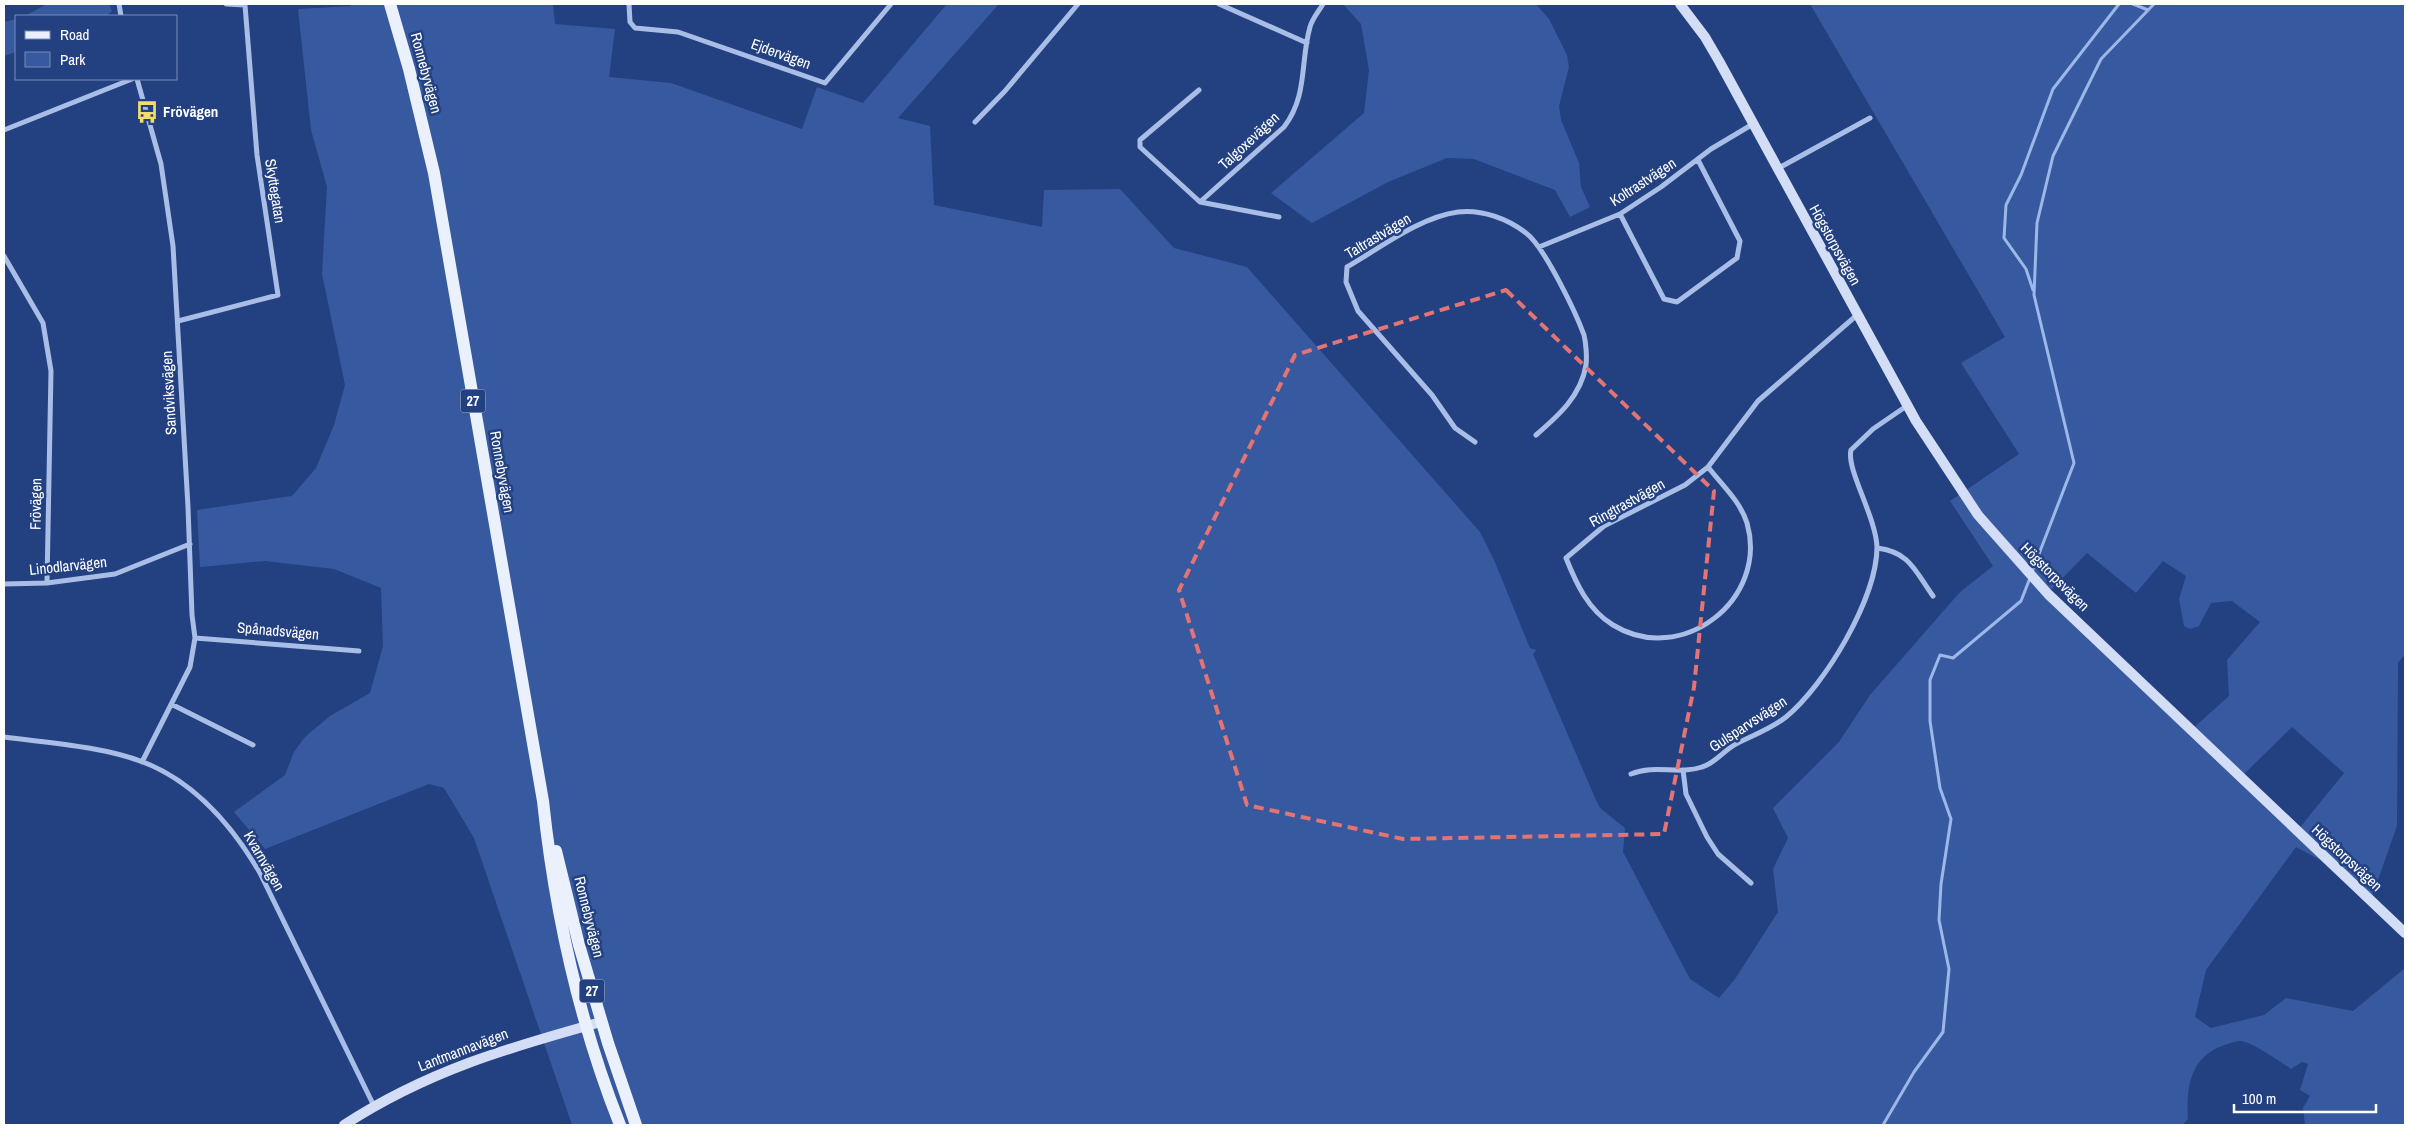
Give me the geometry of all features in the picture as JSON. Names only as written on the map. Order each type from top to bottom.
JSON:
[{"type":"main road","name":"Ronnebyvägen","points":[[390,4],[409,69],[434,173],[543,801],[549,856],[559,912],[584,1027],[620,1125]]},
{"type":"main road","name":"Ronnebyvägen","points":[[543,801],[579,945],[601,1022],[636,1125]]},
{"type":"street","name":"Skyttegatan","points":[[178,321],[278,295],[257,155],[245,5],[226,4]]},
{"type":"street","name":"Ejdervägen","points":[[629,4],[630,22],[635,28],[678,32],[825,83],[891,4]]},
{"type":"street","points":[[976,122],[1005,91],[1078,4]]},
{"type":"street","points":[[1219,4],[1307,43]]},
{"type":"street","name":"Talgoxevägen","points":[[1200,202],[1284,127],[1294,114],[1304,75],[1310,25],[1323,4]]},
{"type":"street","name":"Högstorpsvägen","points":[[1680,4],[1705,37],[1856,315],[1908,405],[1965,497],[2021,565],[2228,766],[2405,933]]},
{"type":"street","points":[[4,130],[129,80]]},
{"type":"street","name":"Sandviksvägen","points":[[137,80],[162,164],[174,246],[192,615],[195,638],[190,667],[173,705],[142,762]]},
{"type":"street","points":[[1199,90],[1140,140],[1140,147],[1200,202],[1279,217]]},
{"type":"street","points":[[1776,169],[1870,118]]},
{"type":"street","name":"Koltrastvägen","points":[[1539,247],[1620,214],[1711,149],[1753,124]]},
{"type":"street","points":[[1620,214],[1664,299],[1677,302],[1737,258],[1740,242],[1698,160]]},
{"type":"street","name":"Taltrastvägen","points":[[1475,442],[1455,428],[1432,395],[1358,311],[1346,282],[1347,267],[1432,218],[1460,212],[1488,214],[1511,224],[1527,234],[1539,247]]},
{"type":"street","points":[[1536,435],[1562,412],[1578,390],[1586,365],[1585,337],[1539,247]]},
{"type":"street","name":"Frövägen","points":[[4,256],[38,313],[49,354],[51,371],[47,582]]},
{"type":"street","name":"Ringtrastvägen","points":[[1708,467],[1731,494],[1747,522],[1750,554],[1746,574],[1737,594],[1724,611],[1705,626],[1682,636],[1658,638],[1633,634],[1612,625],[1594,609],[1577,585],[1566,558],[1604,526],[1685,485],[1708,467],[1758,401],[1856,315]]},
{"type":"street","name":"Gulsparvsvägen","points":[[1632,774],[1650,769],[1684,770],[1702,768],[1716,760],[1734,745],[1766,730],[1785,718],[1814,690],[1840,649],[1864,600],[1877,548],[1874,527],[1849,455],[1850,450],[1860,439],[1908,405]]},
{"type":"street","name":"Linodlarvägen","points":[[4,584],[47,582],[115,574],[190,544]]},
{"type":"street","points":[[1877,548],[1903,555],[1933,596]]},
{"type":"street","name":"Spånadsvägen","points":[[195,638],[359,650]]},
{"type":"street","points":[[173,705],[252,745]]},
{"type":"street","name":"Kvarnvägen","points":[[4,736],[101,752],[142,762],[164,772],[190,790],[212,809],[243,844],[260,873],[374,1106]]},
{"type":"street","points":[[1684,770],[1686,794],[1707,837],[1718,854],[1751,883]]},
{"type":"street","name":"Lantmannavägen","points":[[344,1125],[374,1106],[480,1058],[601,1022]]},
{"type":"highlighted area","points":[[1506,290],[1714,491],[1694,687],[1664,834],[1403,839],[1247,805],[1179,590],[1295,355]]},
{"type":"green space","points":[[47,4],[109,4],[112,11],[107,15],[27,15]]},
{"type":"green space","points":[[351,4],[553,4],[555,24],[615,29],[609,77],[671,83],[802,129],[817,87],[863,103],[947,4],[999,4],[898,118],[930,126],[934,205],[1042,227],[1044,190],[1120,189],[1174,248],[1247,267],[1480,532],[1494,560],[1530,648],[1536,650],[1533,654],[1600,808],[1625,828],[1623,852],[1690,979],[1719,998],[1735,979],[1778,912],[1773,869],[1788,838],[1773,808],[1839,742],[1870,695],[1960,592],[1993,566],[1950,501],[2019,454],[1961,363],[2005,337],[1810,4],[2405,4],[2405,654],[2398,663],[2397,826],[2369,905],[2320,860],[2296,847],[2206,970],[2195,1017],[2211,1028],[2264,1015],[2286,998],[2353,1011],[2405,968],[2405,1125],[2305,1125],[2303,1108],[2310,1096],[2300,1090],[2308,1064],[2302,1062],[2291,1069],[2259,1049],[2241,1041],[2211,1051],[2197,1066],[2189,1085],[2188,1119],[2182,1125],[572,1125],[474,838],[444,788],[429,784],[265,849],[234,812],[285,775],[294,752],[305,737],[330,716],[370,693],[383,646],[381,588],[334,569],[265,561],[200,567],[197,510],[292,496],[316,468],[334,425],[345,385],[322,274],[327,187],[311,130],[298,9],[351,6]],"holes":[[[2087,553],[2136,593],[2163,561],[2186,576],[2179,599],[2184,626],[2190,629],[2199,626],[2211,603],[2232,601],[2260,622],[2227,660],[2229,696],[2191,730],[2048,593]],[[2292,727],[2344,773],[2297,831],[2240,778]]]},
{"type":"green space","points":[[1343,4],[1536,4],[1549,19],[1567,55],[1569,67],[1559,106],[1561,120],[1579,163],[1581,187],[1590,207],[1570,217],[1555,190],[1474,159],[1447,158],[1388,182],[1312,223],[1271,193],[1364,113],[1369,70],[1361,24]]},
{"type":"green space","points":[[15,19],[15,52],[4,56],[4,22]]},
{"type":"waterway","points":[[2033,290],[2026,269],[2004,238],[2006,205],[2021,175],[2053,89],[2119,4]]},
{"type":"waterway","points":[[2133,4],[2148,10]]},
{"type":"waterway","points":[[2032,572],[2074,463],[2034,295],[2037,223],[2053,156],[2101,59],[2154,4]]},
{"type":"waterway","points":[[1883,1125],[1914,1072],[1943,1032],[1949,969],[1939,920],[1941,884],[1951,819],[1940,788],[1930,721],[1930,680],[1940,655],[1953,658],[2021,601],[2030,578]]},
{"type":"place","name":"Frövägen","points":[[147,112]]}]
